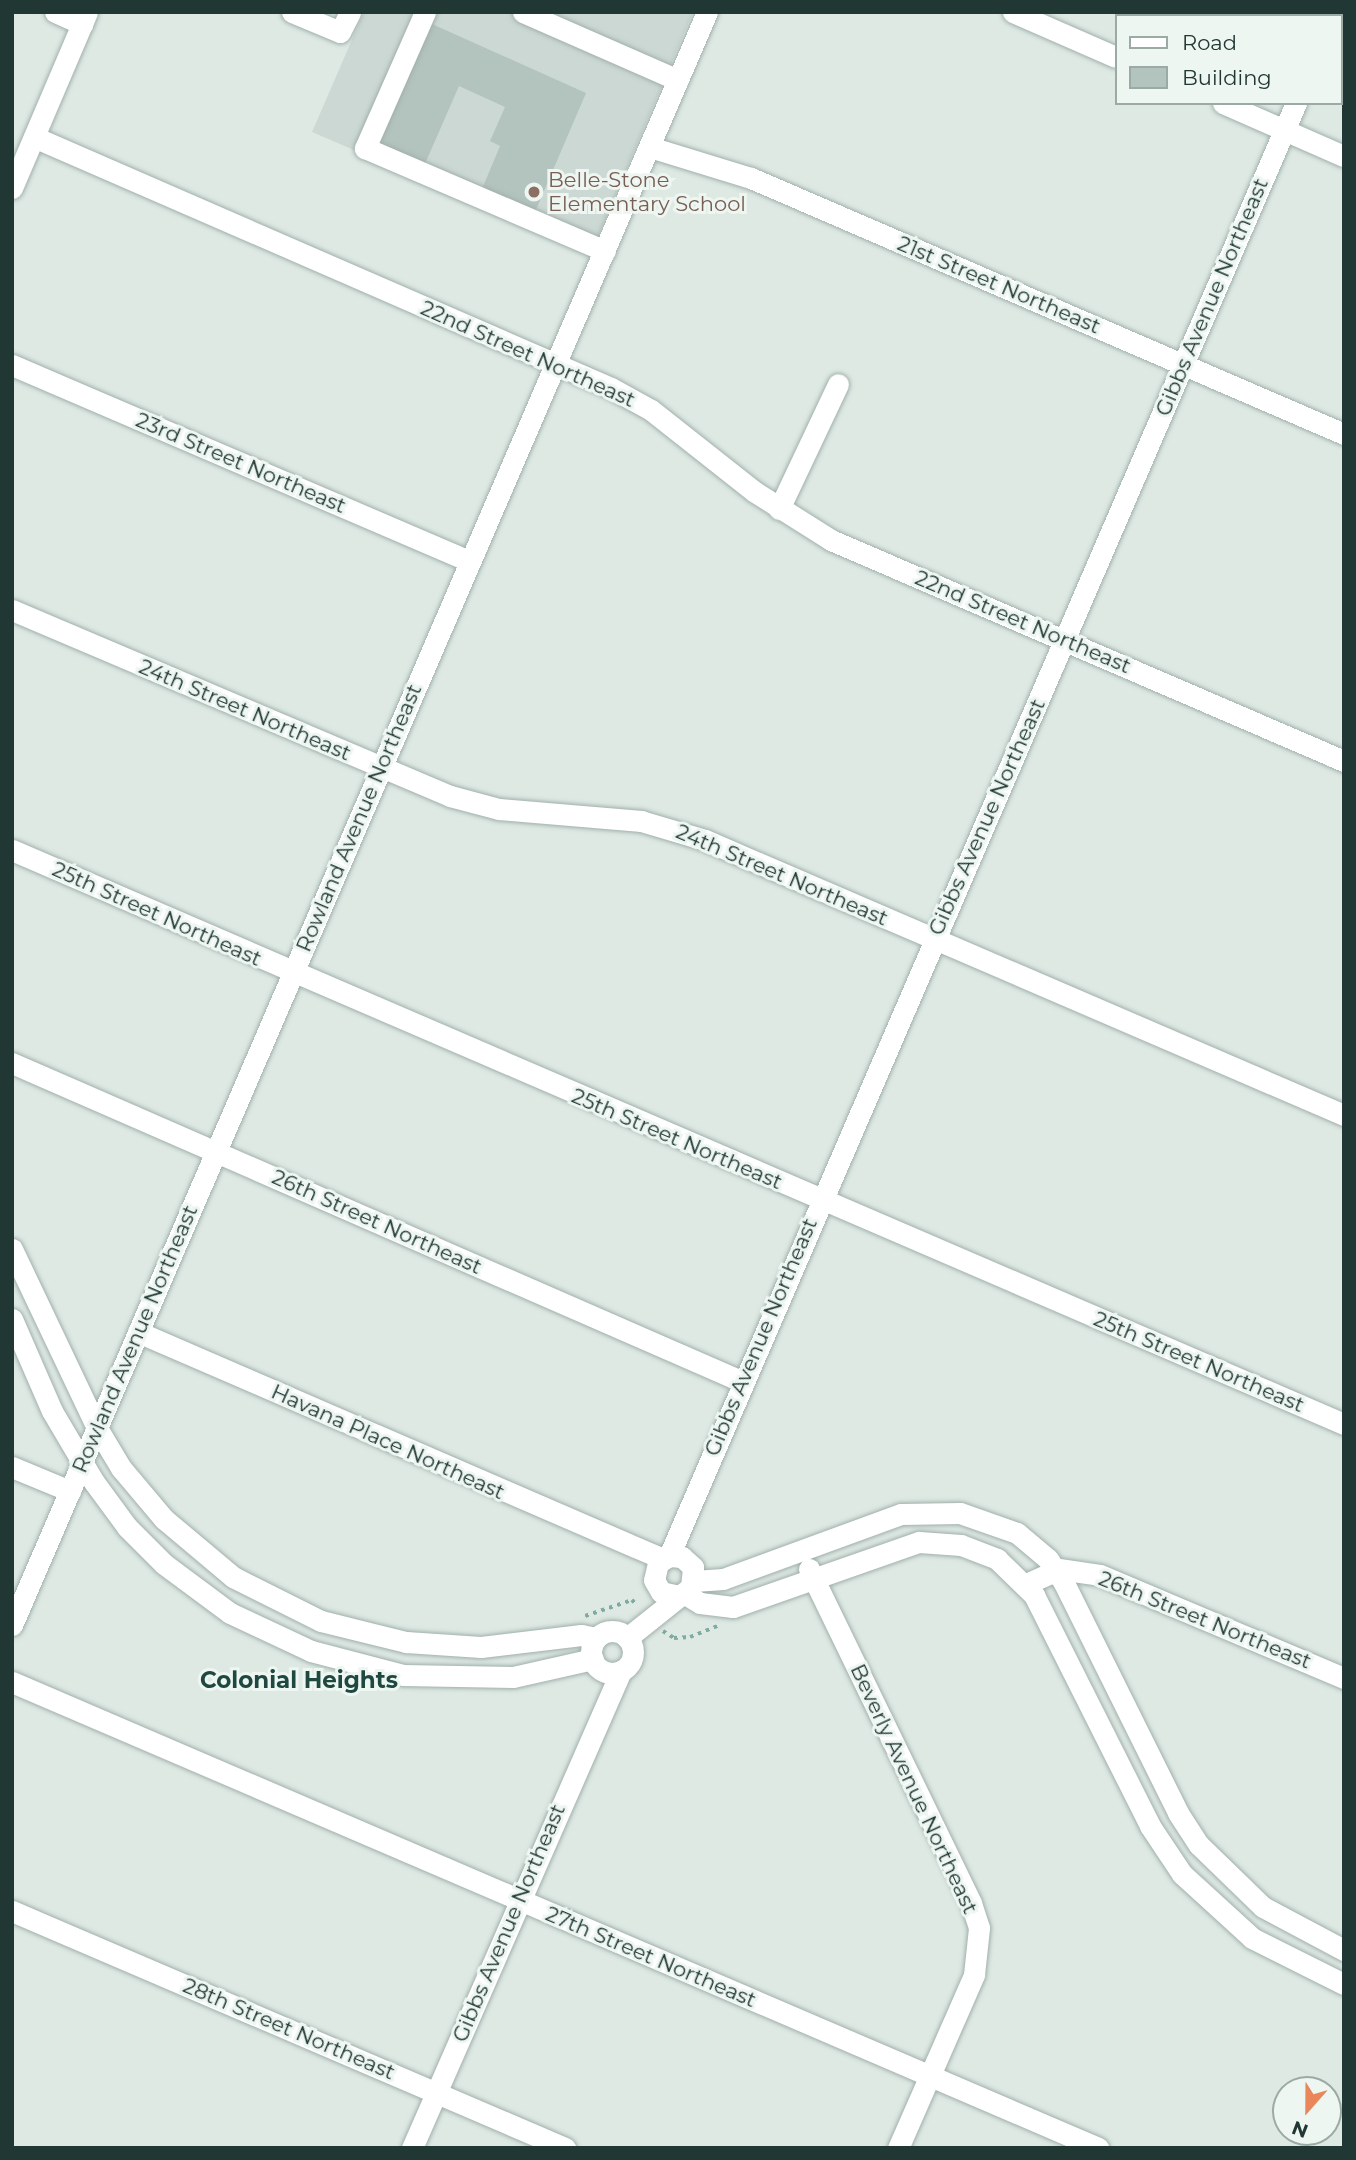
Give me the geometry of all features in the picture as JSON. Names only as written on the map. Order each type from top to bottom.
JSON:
[{"type":"street","points":[[12,188],[85,18],[55,12]]},
{"type":"street","points":[[292,12],[340,32],[350,12]]},
{"type":"street","points":[[425,12],[365,148],[605,251]]},
{"type":"street","points":[[523,12],[678,80]]},
{"type":"street","name":"Rowland Avenue Northeast","points":[[12,1625],[707,12]]},
{"type":"street","points":[[1013,12],[1114,56]]},
{"type":"street","points":[[1228,105],[1344,156]]},
{"type":"street","name":"Gibbs Avenue Northeast","points":[[667,1560],[741,1381],[1295,105]]},
{"type":"street","name":"22nd Street Northeast","points":[[34,137],[556,364],[651,410],[779,509],[831,540],[1344,761]]},
{"type":"street","name":"21st Street Northeast","points":[[650,147],[751,178],[1344,434]]},
{"type":"street","name":"23rd Street Northeast","points":[[12,365],[469,561]]},
{"type":"street","points":[[779,509],[838,384]]},
{"type":"street","name":"24th Street Northeast","points":[[12,610],[450,796],[499,809],[601,816],[669,828],[1344,1115]]},
{"type":"street","name":"25th Street Northeast","points":[[12,850],[292,974],[1344,1424]]},
{"type":"street","name":"26th Street Northeast","points":[[12,1063],[741,1381]]},
{"type":"street","points":[[12,1249],[97,1428],[134,1486],[182,1536],[233,1577],[321,1621],[380,1637],[433,1645],[481,1647],[581,1635],[609,1652]]},
{"type":"street","points":[[12,1319],[52,1411],[82,1463],[127,1527],[179,1576],[230,1613],[311,1651],[387,1672],[448,1678],[537,1674],[609,1652]]},
{"type":"street","name":"Havana Place Northeast","points":[[138,1332],[638,1551],[667,1560]]},
{"type":"street","points":[[12,1467],[70,1491]]},
{"type":"street","points":[[681,1591],[717,1581],[901,1514],[947,1511],[981,1518],[1017,1533],[1056,1569],[1178,1813],[1209,1857],[1251,1898],[1290,1924],[1344,1950]]},
{"type":"street","points":[[681,1591],[692,1567],[667,1560],[656,1585],[681,1591],[700,1602],[733,1607],[904,1546],[935,1542],[990,1556],[1026,1584],[1150,1826],[1182,1874],[1232,1923],[1274,1951],[1344,1984]]},
{"type":"street","name":"Beverly Avenue Northeast","points":[[801,1551],[979,1928],[974,1975],[898,2148]]},
{"type":"street","points":[[1026,1584],[1056,1569]]},
{"type":"street","name":"26th Street Northeast","points":[[1056,1569],[1115,1579],[1344,1678]]},
{"type":"street","name":"Gibbs Avenue Northeast","points":[[412,2148],[606,1698],[609,1652],[681,1591]]},
{"type":"street","points":[[311,1651],[321,1621]]},
{"type":"street","name":"27th Street Northeast","points":[[12,1682],[1098,2148]]},
{"type":"street","points":[[1150,1826],[1178,1813]]},
{"type":"street","name":"28th Street Northeast","points":[[12,1910],[565,2148]]},
{"type":"path","points":[[573,1619],[632,1600]]},
{"type":"shaded area","name":"Belle-Stone Elementary School","points":[[364,12],[693,12],[591,252],[312,132]]},
{"type":"building","name":"Belle-Stone Elementary School","points":[[432,24],[586,93],[535,212],[482,189],[500,146],[490,141],[505,107],[459,86],[424,166],[379,145]]},
{"type":"place","name":"Belle-Stone Elementary School","points":[[534,192]]},
{"type":"district","name":"Colonial Heights","points":[[299,1680]]}]
